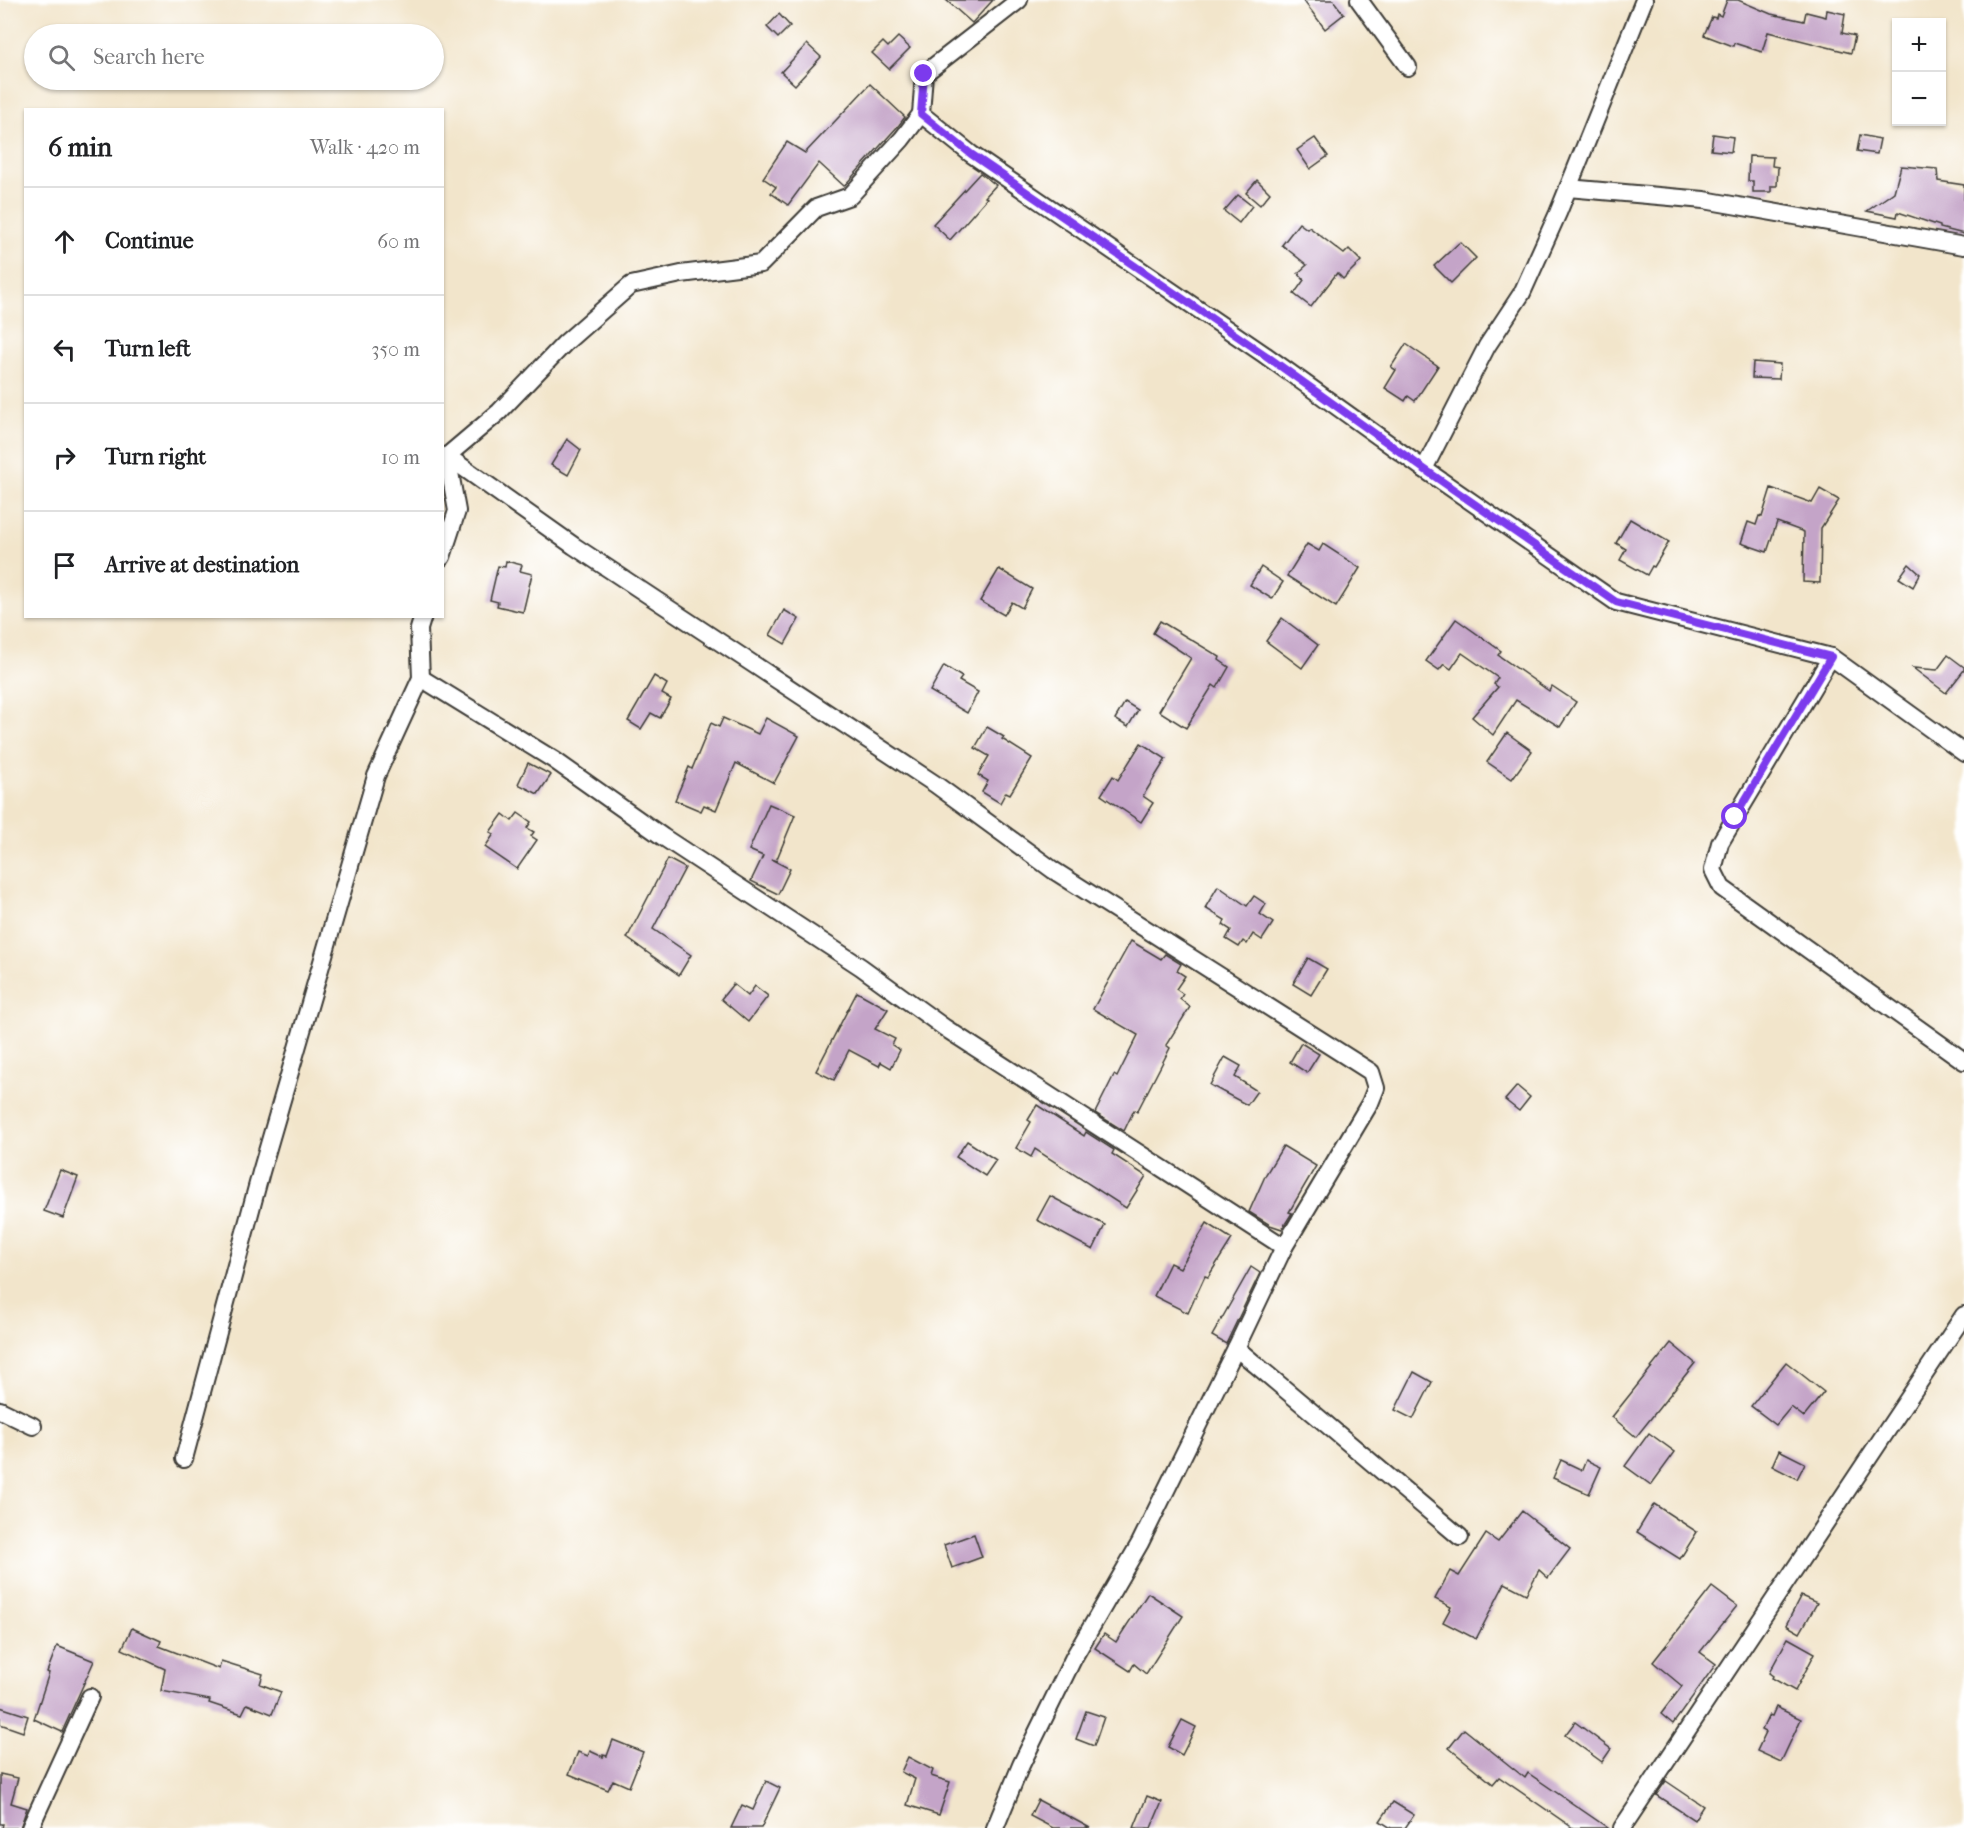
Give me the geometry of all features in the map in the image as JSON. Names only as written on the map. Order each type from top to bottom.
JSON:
[{"type":"street","points":[[447,456],[499,412],[565,342],[631,285],[681,274],[761,264],[816,208],[850,196],[902,139],[921,114],[924,74],[1019,0]]},
{"type":"street","points":[[1359,0],[1408,67]]},
{"type":"street","points":[[1424,469],[1487,346],[1522,293],[1568,188],[1644,0]]},
{"type":"street","points":[[921,114],[971,154],[1265,355],[1616,602],[1831,657],[1964,753]]},
{"type":"street","points":[[1568,188],[1704,200],[1964,246]]},
{"type":"street","points":[[444,551],[457,511],[447,456]]},
{"type":"street","points":[[447,456],[573,546],[935,784],[1053,870],[1371,1072],[1376,1088],[1370,1103],[1284,1247],[1140,1543],[1074,1657],[1021,1765],[995,1828]]},
{"type":"street","points":[[184,1459],[261,1172],[376,776],[421,678],[419,629],[422,618]]},
{"type":"street","points":[[1831,657],[1720,843],[1713,870],[1722,888],[1964,1061]]},
{"type":"street","points":[[421,678],[555,760],[663,837],[861,967],[945,1028],[1284,1247]]},
{"type":"street","points":[[1622,1828],[1964,1315]]},
{"type":"street","points":[[1236,1348],[1460,1537]]},
{"type":"street","points":[[0,1410],[33,1426]]},
{"type":"street","points":[[30,1828],[90,1697]]},
{"type":"building","points":[[946,0],[993,0],[972,23]]},
{"type":"building","points":[[1303,0],[1333,0],[1344,14],[1325,29]]},
{"type":"building","points":[[1727,0],[1738,0],[1771,14],[1804,21],[1806,12],[1826,17],[1827,10],[1845,14],[1842,33],[1855,36],[1851,53],[1768,32],[1762,52],[1734,43],[1733,46],[1704,35],[1712,17],[1716,18],[1717,14],[1721,16]]},
{"type":"building","points":[[779,14],[790,26],[778,38],[767,27]]},
{"type":"building","points":[[898,37],[910,48],[889,69],[872,53],[883,42],[888,47]]},
{"type":"building","points":[[807,44],[821,57],[795,85],[781,72]]},
{"type":"building","points":[[870,84],[905,117],[844,186],[819,163],[788,205],[771,193],[776,187],[763,178],[787,142],[805,153]]},
{"type":"building","points":[[1713,134],[1733,137],[1731,152],[1711,150]]},
{"type":"building","points":[[1860,135],[1880,139],[1877,154],[1857,151]]},
{"type":"building","points":[[1315,138],[1328,156],[1310,169],[1297,150]]},
{"type":"building","points":[[1749,156],[1773,157],[1772,166],[1778,167],[1777,186],[1771,186],[1771,192],[1753,192],[1753,181],[1748,181]]},
{"type":"building","points":[[1901,166],[1937,169],[1938,181],[1964,185],[1964,234],[1940,228],[1940,226],[1898,212],[1897,217],[1867,211],[1894,192]]},
{"type":"building","points":[[980,173],[996,185],[950,240],[933,224]]},
{"type":"building","points":[[1257,180],[1270,193],[1260,205],[1246,193]]},
{"type":"building","points":[[1238,195],[1252,206],[1239,223],[1224,211]]},
{"type":"building","points":[[1299,223],[1307,229],[1309,227],[1344,254],[1349,249],[1361,261],[1343,279],[1337,273],[1311,307],[1294,294],[1304,280],[1298,273],[1307,265],[1282,245]]},
{"type":"building","points":[[1460,242],[1476,258],[1451,283],[1434,266]]},
{"type":"building","points":[[1406,344],[1438,366],[1415,401],[1408,396],[1405,401],[1385,388],[1396,370],[1391,367]]},
{"type":"building","points":[[1753,362],[1780,364],[1779,379],[1752,378]]},
{"type":"building","points":[[567,439],[581,450],[568,475],[551,465]]},
{"type":"building","points":[[1771,488],[1812,503],[1820,489],[1839,500],[1821,528],[1820,583],[1803,582],[1804,532],[1777,522],[1767,552],[1741,543],[1748,522],[1756,525],[1759,516],[1762,517]]},
{"type":"building","points":[[1630,519],[1669,542],[1647,575],[1620,560],[1626,549],[1616,543]]},
{"type":"building","points":[[1307,544],[1319,551],[1323,544],[1360,568],[1336,607],[1287,576]]},
{"type":"building","points":[[506,561],[522,565],[520,571],[532,574],[523,612],[497,606],[498,602],[490,600],[498,566],[505,567]]},
{"type":"building","points":[[1909,564],[1920,574],[1913,587],[1899,578]]},
{"type":"building","points":[[1261,567],[1283,582],[1272,599],[1250,585]]},
{"type":"building","points":[[999,569],[1032,589],[1022,608],[1012,602],[1004,615],[980,601]]},
{"type":"building","points":[[784,610],[799,619],[785,644],[770,635]]},
{"type":"building","points":[[1282,618],[1318,645],[1302,668],[1266,641]]},
{"type":"building","points":[[1456,619],[1501,651],[1498,655],[1549,691],[1552,686],[1576,702],[1560,727],[1516,700],[1493,735],[1472,717],[1498,687],[1494,684],[1498,678],[1462,653],[1451,669],[1444,664],[1439,670],[1426,661]]},
{"type":"building","points":[[1160,621],[1220,657],[1219,660],[1229,667],[1217,688],[1213,685],[1186,728],[1159,711],[1191,658],[1153,633]]},
{"type":"building","points":[[1948,655],[1964,667],[1964,670],[1946,693],[1913,668],[1937,670]]},
{"type":"building","points":[[944,666],[962,677],[959,681],[978,692],[967,713],[930,691]]},
{"type":"building","points":[[654,676],[667,684],[662,694],[671,699],[660,718],[651,713],[641,729],[628,721]]},
{"type":"building","points":[[1125,702],[1138,710],[1128,727],[1115,719]]},
{"type":"building","points":[[723,718],[758,734],[766,718],[799,736],[774,783],[736,763],[716,810],[704,805],[701,811],[675,800],[689,767],[692,769],[711,723],[719,727]]},
{"type":"building","points":[[987,727],[1032,758],[1010,794],[1006,792],[1000,803],[982,792],[988,781],[978,775],[989,756],[975,748]]},
{"type":"building","points":[[1507,733],[1532,751],[1512,779],[1487,762]]},
{"type":"building","points":[[1141,743],[1166,759],[1143,796],[1153,803],[1141,822],[1101,795],[1113,776],[1118,780]]},
{"type":"building","points":[[528,763],[551,775],[538,794],[518,784]]},
{"type":"building","points":[[769,804],[795,815],[776,861],[771,859],[790,869],[778,894],[751,881],[763,856],[749,850]]},
{"type":"building","points":[[518,813],[531,822],[527,828],[534,832],[531,836],[537,840],[517,869],[485,847],[494,834],[490,832],[503,814],[512,821]]},
{"type":"building","points":[[668,859],[685,868],[653,929],[691,955],[679,975],[627,938]]},
{"type":"building","points":[[1218,886],[1247,906],[1254,896],[1266,904],[1260,914],[1273,923],[1262,940],[1253,934],[1247,944],[1243,941],[1239,947],[1226,939],[1231,930],[1223,925],[1225,920],[1205,908]]},
{"type":"building","points":[[1131,941],[1161,959],[1165,954],[1181,964],[1177,971],[1185,976],[1176,989],[1183,994],[1180,999],[1190,1007],[1166,1045],[1170,1048],[1137,1112],[1134,1110],[1124,1131],[1095,1113],[1114,1075],[1117,1077],[1138,1035],[1093,1009]]},
{"type":"building","points":[[1308,958],[1327,969],[1311,995],[1293,984]]},
{"type":"building","points":[[733,984],[748,996],[755,986],[768,996],[748,1022],[721,999]]},
{"type":"building","points":[[857,992],[888,1009],[875,1029],[895,1039],[892,1045],[900,1050],[891,1068],[881,1062],[879,1066],[849,1050],[834,1080],[816,1071]]},
{"type":"building","points":[[1301,1043],[1319,1054],[1307,1073],[1290,1062]]},
{"type":"building","points":[[1225,1057],[1241,1066],[1235,1077],[1257,1091],[1247,1105],[1210,1085]]},
{"type":"building","points":[[1517,1086],[1530,1097],[1519,1111],[1505,1100]]},
{"type":"building","points":[[1037,1105],[1084,1136],[1086,1132],[1114,1150],[1112,1154],[1146,1176],[1126,1208],[1035,1149],[1031,1157],[1016,1148],[1031,1122],[1028,1120]]},
{"type":"building","points":[[967,1141],[996,1160],[985,1176],[956,1157]]},
{"type":"building","points":[[1283,1146],[1316,1166],[1289,1212],[1292,1213],[1282,1229],[1270,1225],[1249,1212],[1266,1174]]},
{"type":"building","points":[[60,1170],[78,1177],[63,1218],[44,1211]]},
{"type":"building","points":[[1050,1196],[1105,1225],[1093,1250],[1037,1220]]},
{"type":"building","points":[[1207,1223],[1232,1239],[1208,1277],[1205,1276],[1188,1313],[1154,1296],[1170,1263],[1180,1268]]},
{"type":"building","points":[[1251,1267],[1260,1273],[1226,1344],[1212,1336]]},
{"type":"building","points":[[1671,1343],[1695,1363],[1636,1437],[1612,1417]]},
{"type":"building","points":[[1786,1362],[1824,1392],[1804,1417],[1791,1407],[1776,1425],[1751,1406]]},
{"type":"building","points":[[1414,1372],[1432,1382],[1413,1419],[1395,1410]]},
{"type":"building","points":[[1649,1433],[1675,1452],[1651,1485],[1625,1466]]},
{"type":"building","points":[[1779,1450],[1805,1463],[1797,1479],[1772,1466]]},
{"type":"building","points":[[1561,1460],[1582,1470],[1586,1460],[1601,1467],[1589,1494],[1553,1478]]},
{"type":"building","points":[[1654,1504],[1697,1532],[1680,1559],[1637,1532]]},
{"type":"building","points":[[1522,1511],[1570,1549],[1548,1578],[1539,1570],[1526,1594],[1505,1583],[1476,1639],[1443,1622],[1451,1607],[1435,1599],[1450,1571],[1459,1576],[1486,1534],[1498,1542]]},
{"type":"building","points":[[974,1534],[982,1557],[952,1568],[944,1545]]},
{"type":"building","points":[[1712,1587],[1737,1606],[1700,1652],[1716,1664],[1673,1724],[1661,1714],[1682,1686],[1653,1662]]},
{"type":"building","points":[[1148,1593],[1183,1616],[1146,1674],[1134,1664],[1130,1671],[1095,1648],[1104,1634],[1116,1642]]},
{"type":"building","points":[[1801,1596],[1817,1603],[1800,1633],[1786,1625]]},
{"type":"building","points":[[132,1628],[161,1641],[159,1646],[219,1669],[221,1661],[263,1674],[260,1684],[281,1692],[272,1714],[247,1704],[242,1714],[209,1703],[210,1700],[161,1691],[165,1669],[122,1649]]},
{"type":"building","points":[[1788,1638],[1815,1653],[1795,1691],[1772,1678],[1773,1676],[1769,1673]]},
{"type":"building","points":[[57,1646],[94,1661],[62,1732],[34,1719]]},
{"type":"building","points":[[0,1707],[28,1716],[23,1732],[0,1724]]},
{"type":"building","points":[[1776,1707],[1801,1719],[1781,1762],[1757,1751],[1766,1732],[1762,1730],[1769,1715],[1772,1716]]},
{"type":"building","points":[[1086,1711],[1104,1717],[1094,1746],[1076,1739]]},
{"type":"building","points":[[1182,1720],[1196,1727],[1182,1755],[1168,1747]]},
{"type":"building","points":[[1575,1722],[1611,1749],[1602,1762],[1565,1735]]},
{"type":"building","points":[[1464,1729],[1525,1778],[1528,1773],[1608,1828],[1573,1828],[1499,1777],[1493,1784],[1449,1748]]},
{"type":"building","points":[[613,1740],[643,1752],[629,1787],[613,1780],[608,1790],[569,1774],[578,1752],[588,1756],[590,1751],[603,1757],[603,1755],[607,1756]]},
{"type":"building","points":[[908,1757],[933,1770],[931,1776],[950,1782],[939,1815],[907,1805],[915,1779],[901,1772]]},
{"type":"building","points":[[0,1774],[18,1778],[11,1803],[27,1808],[20,1828],[2,1828],[3,1824],[0,1824]]},
{"type":"building","points":[[766,1781],[780,1788],[761,1828],[731,1828],[742,1805],[753,1810]]},
{"type":"building","points":[[1666,1781],[1703,1806],[1694,1820],[1656,1795]]},
{"type":"building","points":[[1147,1796],[1162,1802],[1151,1828],[1134,1828]]},
{"type":"building","points":[[1038,1800],[1090,1828],[1053,1828],[1030,1816]]},
{"type":"building","points":[[1393,1802],[1414,1815],[1405,1828],[1391,1828],[1380,1821]]},
{"type":"route","points":[[924,74],[921,114],[971,154],[1265,355],[1616,602],[1831,657],[1735,817]]}]
